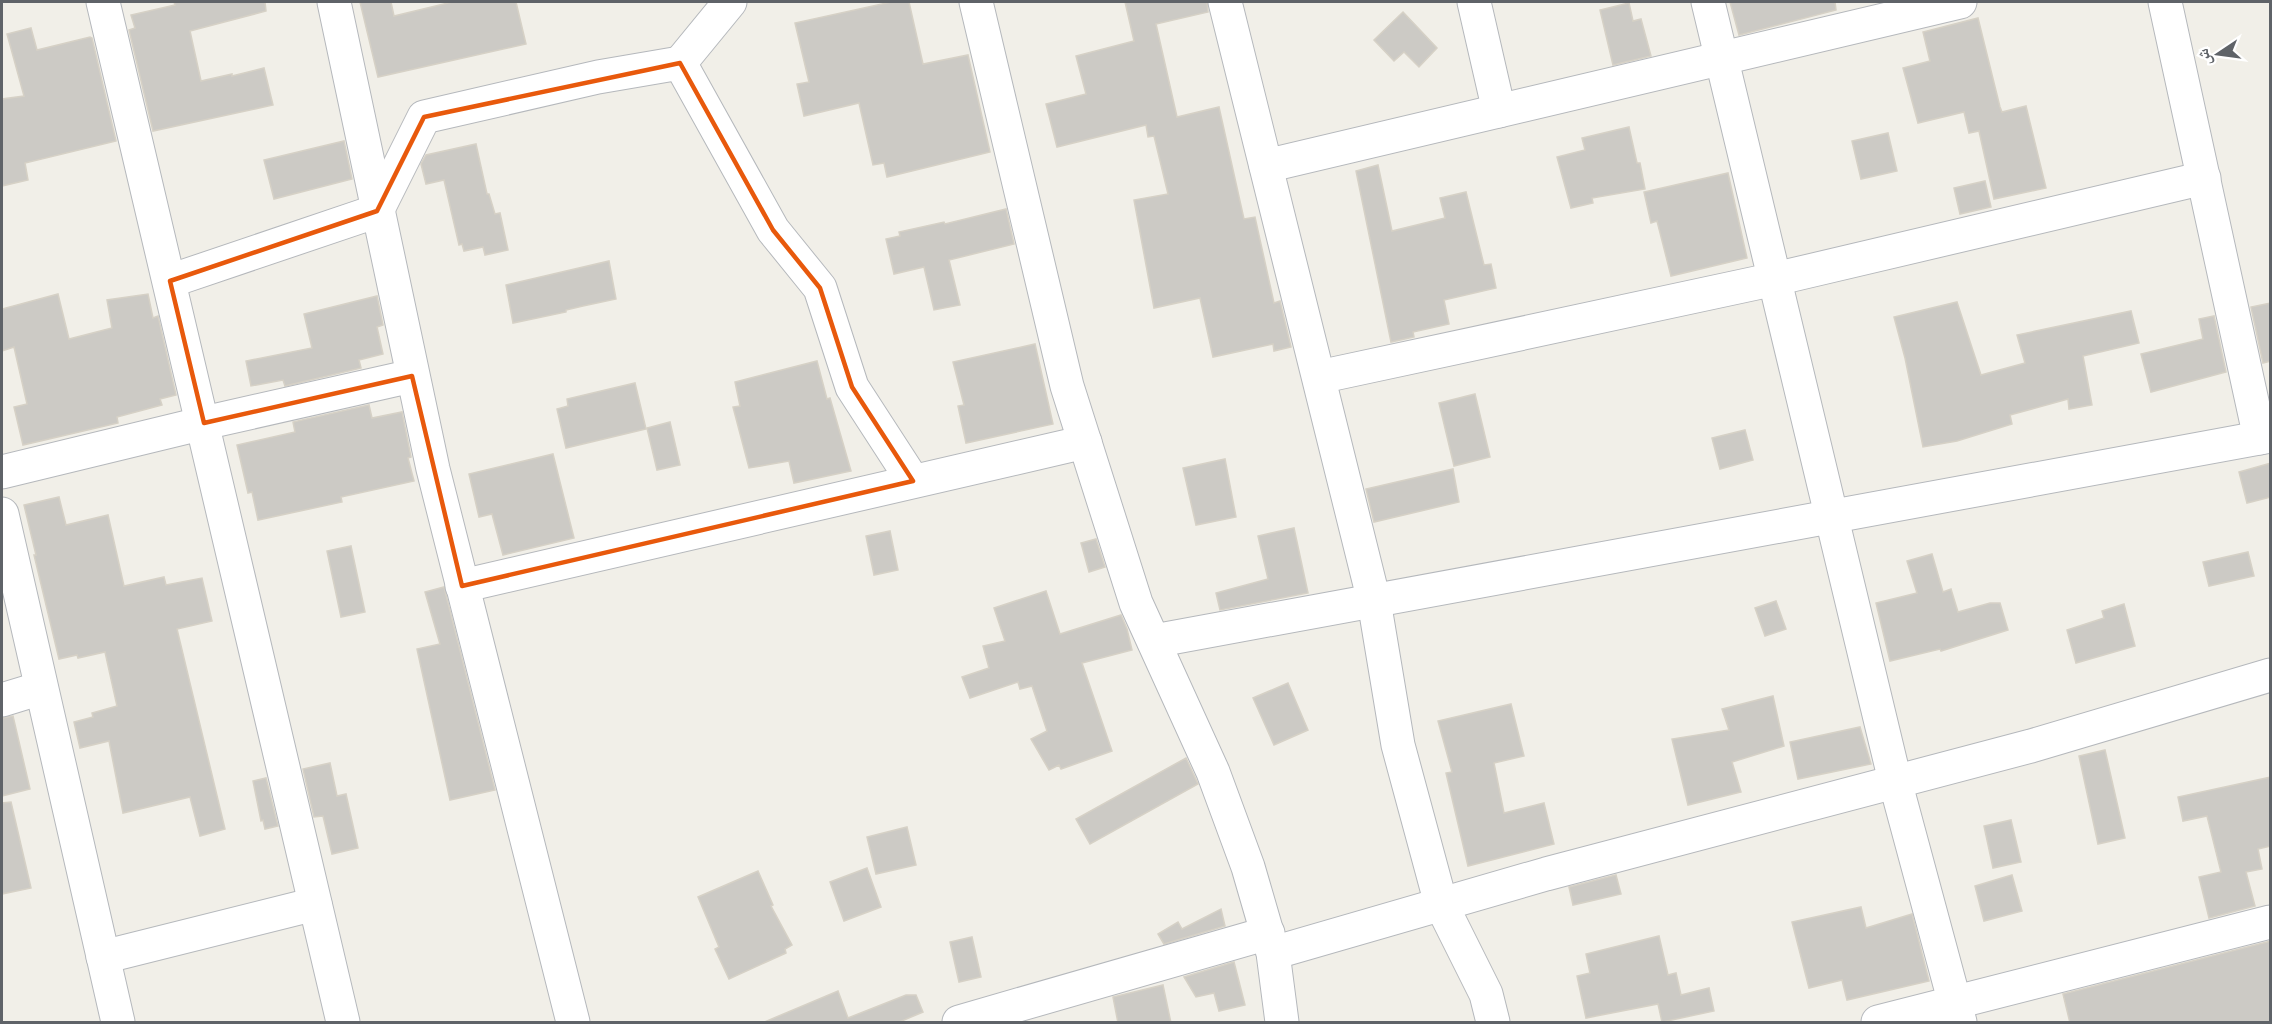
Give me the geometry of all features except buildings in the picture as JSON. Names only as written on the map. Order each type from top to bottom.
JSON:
[{"type":"street","points":[[103,2],[204,423],[343,1023]]},
{"type":"street","points":[[334,2],[412,376],[462,586],[573,1023]]},
{"type":"street","points":[[170,281],[377,211],[423,117],[598,77],[680,63],[729,2]]},
{"type":"street","points":[[976,2],[1067,386],[1136,603],[1213,772],[1248,867],[1270,943],[1282,1023]]},
{"type":"street","points":[[1225,2],[1374,601],[1398,745],[1442,904],[1486,994],[1493,1023]]},
{"type":"street","points":[[1474,2],[1499,111]]},
{"type":"street","points":[[1708,2],[1895,781],[1957,1013]]},
{"type":"street","points":[[1154,641],[2266,437],[2204,178],[2165,2]]},
{"type":"street","points":[[1266,166],[1948,3]]},
{"type":"street","points":[[680,63],[773,230],[820,288],[852,387],[913,482]]},
{"type":"street","points":[[1319,377],[1775,279],[2204,178]]},
{"type":"street","points":[[2,472],[412,376]]},
{"type":"street","points":[[462,586],[1085,442]]},
{"type":"street","points":[[2,514],[118,1023]]},
{"type":"street","points":[[959,1023],[1042,1011],[1270,943],[1442,904],[1546,874],[2031,746],[2271,675]]},
{"type":"street","points":[[2,700],[41,688]]},
{"type":"street","points":[[103,957],[315,904]]},
{"type":"street","points":[[1878,1023],[1957,1013],[2271,922]]},
{"type":"highlighted area","points":[[680,63],[773,230],[820,288],[852,387],[913,481],[462,586],[412,376],[204,423],[170,281],[377,211],[424,117]]}]
